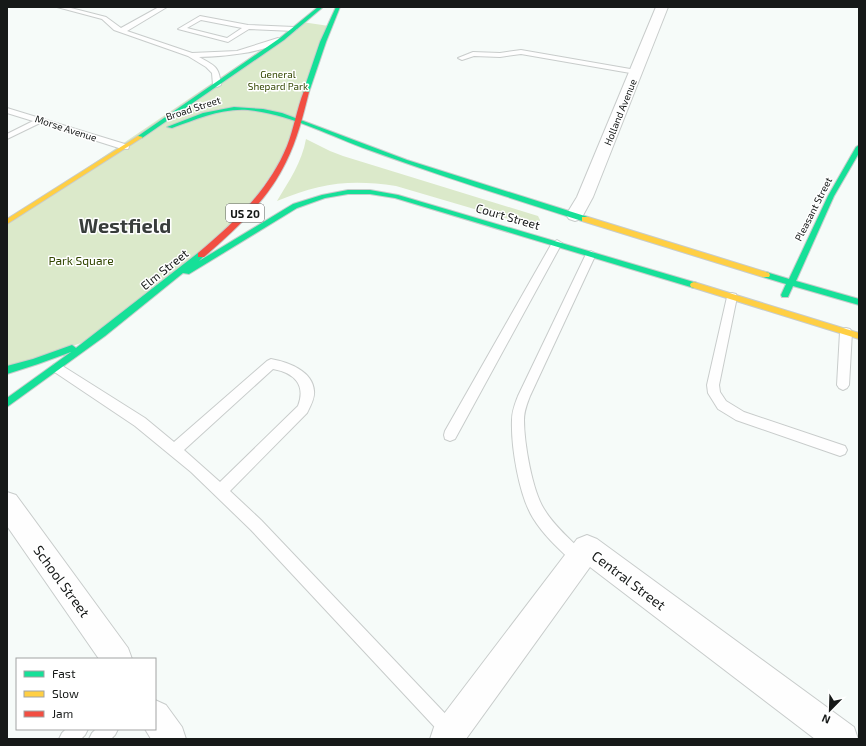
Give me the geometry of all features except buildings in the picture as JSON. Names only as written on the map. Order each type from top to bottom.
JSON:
[{"type":"main road","name":"Broad Street","points":[[7,222],[125,147],[217,85],[282,39],[321,7]]},
{"type":"main road","points":[[299,121],[310,81],[329,26],[338,7]]},
{"type":"main road","name":"Broad Street","points":[[140,137],[199,116],[243,106],[258,108],[299,121]]},
{"type":"main road","name":"Court Street","points":[[299,121],[363,147],[571,221],[859,302]]},
{"type":"main road","name":"Elm Street","points":[[7,403],[101,336],[164,285],[228,230],[259,197],[280,167],[291,145],[299,121]]},
{"type":"main road","name":"Pleasant Street","points":[[780,311],[790,282],[831,196],[859,147]]},
{"type":"main road","name":"Court Street","points":[[164,285],[296,206],[318,198],[348,192],[370,192],[396,196],[559,240],[591,254],[859,336]]},
{"type":"main road","points":[[7,370],[35,362],[101,336]]},
{"type":"street","name":"Holland Avenue","points":[[571,221],[585,197],[662,7]]},
{"type":"street","name":"School Street","points":[[7,504],[116,658]]},
{"type":"street","name":"Central Street","points":[[449,736],[587,548],[842,739]]},
{"type":"street","points":[[156,718],[170,739]]},
{"type":"lane","points":[[60,7],[104,18],[116,29],[190,55],[212,67],[216,72],[217,85]]},
{"type":"lane","points":[[121,31],[164,7]]},
{"type":"lane","points":[[248,27],[228,40],[181,29],[200,18],[248,27],[294,29]]},
{"type":"lane","points":[[190,55],[233,55],[247,52],[282,39]]},
{"type":"lane","points":[[462,58],[473,54],[500,55],[521,52],[636,72]]},
{"type":"lane","name":"Morse Avenue","points":[[7,110],[125,147]]},
{"type":"lane","points":[[7,138],[40,120]]},
{"type":"lane","points":[[450,435],[559,240]]},
{"type":"lane","points":[[580,559],[552,531],[538,512],[532,500],[527,488],[518,420],[519,410],[524,396],[591,254]]},
{"type":"lane","points":[[732,297],[713,385],[714,393],[722,405],[740,416],[840,450]]},
{"type":"lane","points":[[843,385],[846,332]]},
{"type":"lane","points":[[174,450],[271,364],[279,364],[297,375],[306,383],[308,390],[303,409],[220,491]]},
{"type":"lane","points":[[57,368],[140,422],[220,491],[256,525],[449,736]]},
{"type":"lane","points":[[68,739],[78,730]]},
{"type":"lane","points":[[98,739],[107,730]]},
{"type":"green space","name":"Park Square","points":[[302,22],[329,26],[291,145],[244,214],[101,336],[7,369],[7,222]]},
{"type":"green space","points":[[306,139],[343,156],[538,216],[540,220],[537,225],[529,225],[396,186],[379,184],[349,183],[321,186],[277,201],[298,163]]},
{"type":"traffic: fast","points":[[140,137],[282,39],[321,7]]},
{"type":"traffic: fast","points":[[306,92],[323,42],[338,7]]},
{"type":"traffic: fast","points":[[170,127],[205,114],[234,109],[263,111],[299,121]]},
{"type":"traffic: fast","points":[[299,121],[405,161],[585,219]]},
{"type":"traffic: fast","points":[[785,295],[831,196],[859,147]]},
{"type":"traffic: fast","points":[[186,272],[295,206],[324,196],[348,192],[370,192],[396,196],[694,285]]},
{"type":"traffic: fast","points":[[7,403],[102,334],[201,255]]},
{"type":"traffic: fast","points":[[766,275],[859,302]]},
{"type":"traffic: fast","points":[[7,370],[35,362],[72,348]]},
{"type":"traffic: slow","points":[[7,222],[140,137]]},
{"type":"traffic: slow","points":[[585,219],[766,275]]},
{"type":"traffic: slow","points":[[694,285],[859,336]]},
{"type":"traffic: jam","points":[[201,255],[224,235],[266,190],[286,156],[299,120],[306,92]]},
{"type":"district","name":"Westfield","points":[[125,225]]},
{"type":"park label","name":"General Shepard Park","points":[[278,80]]}]
